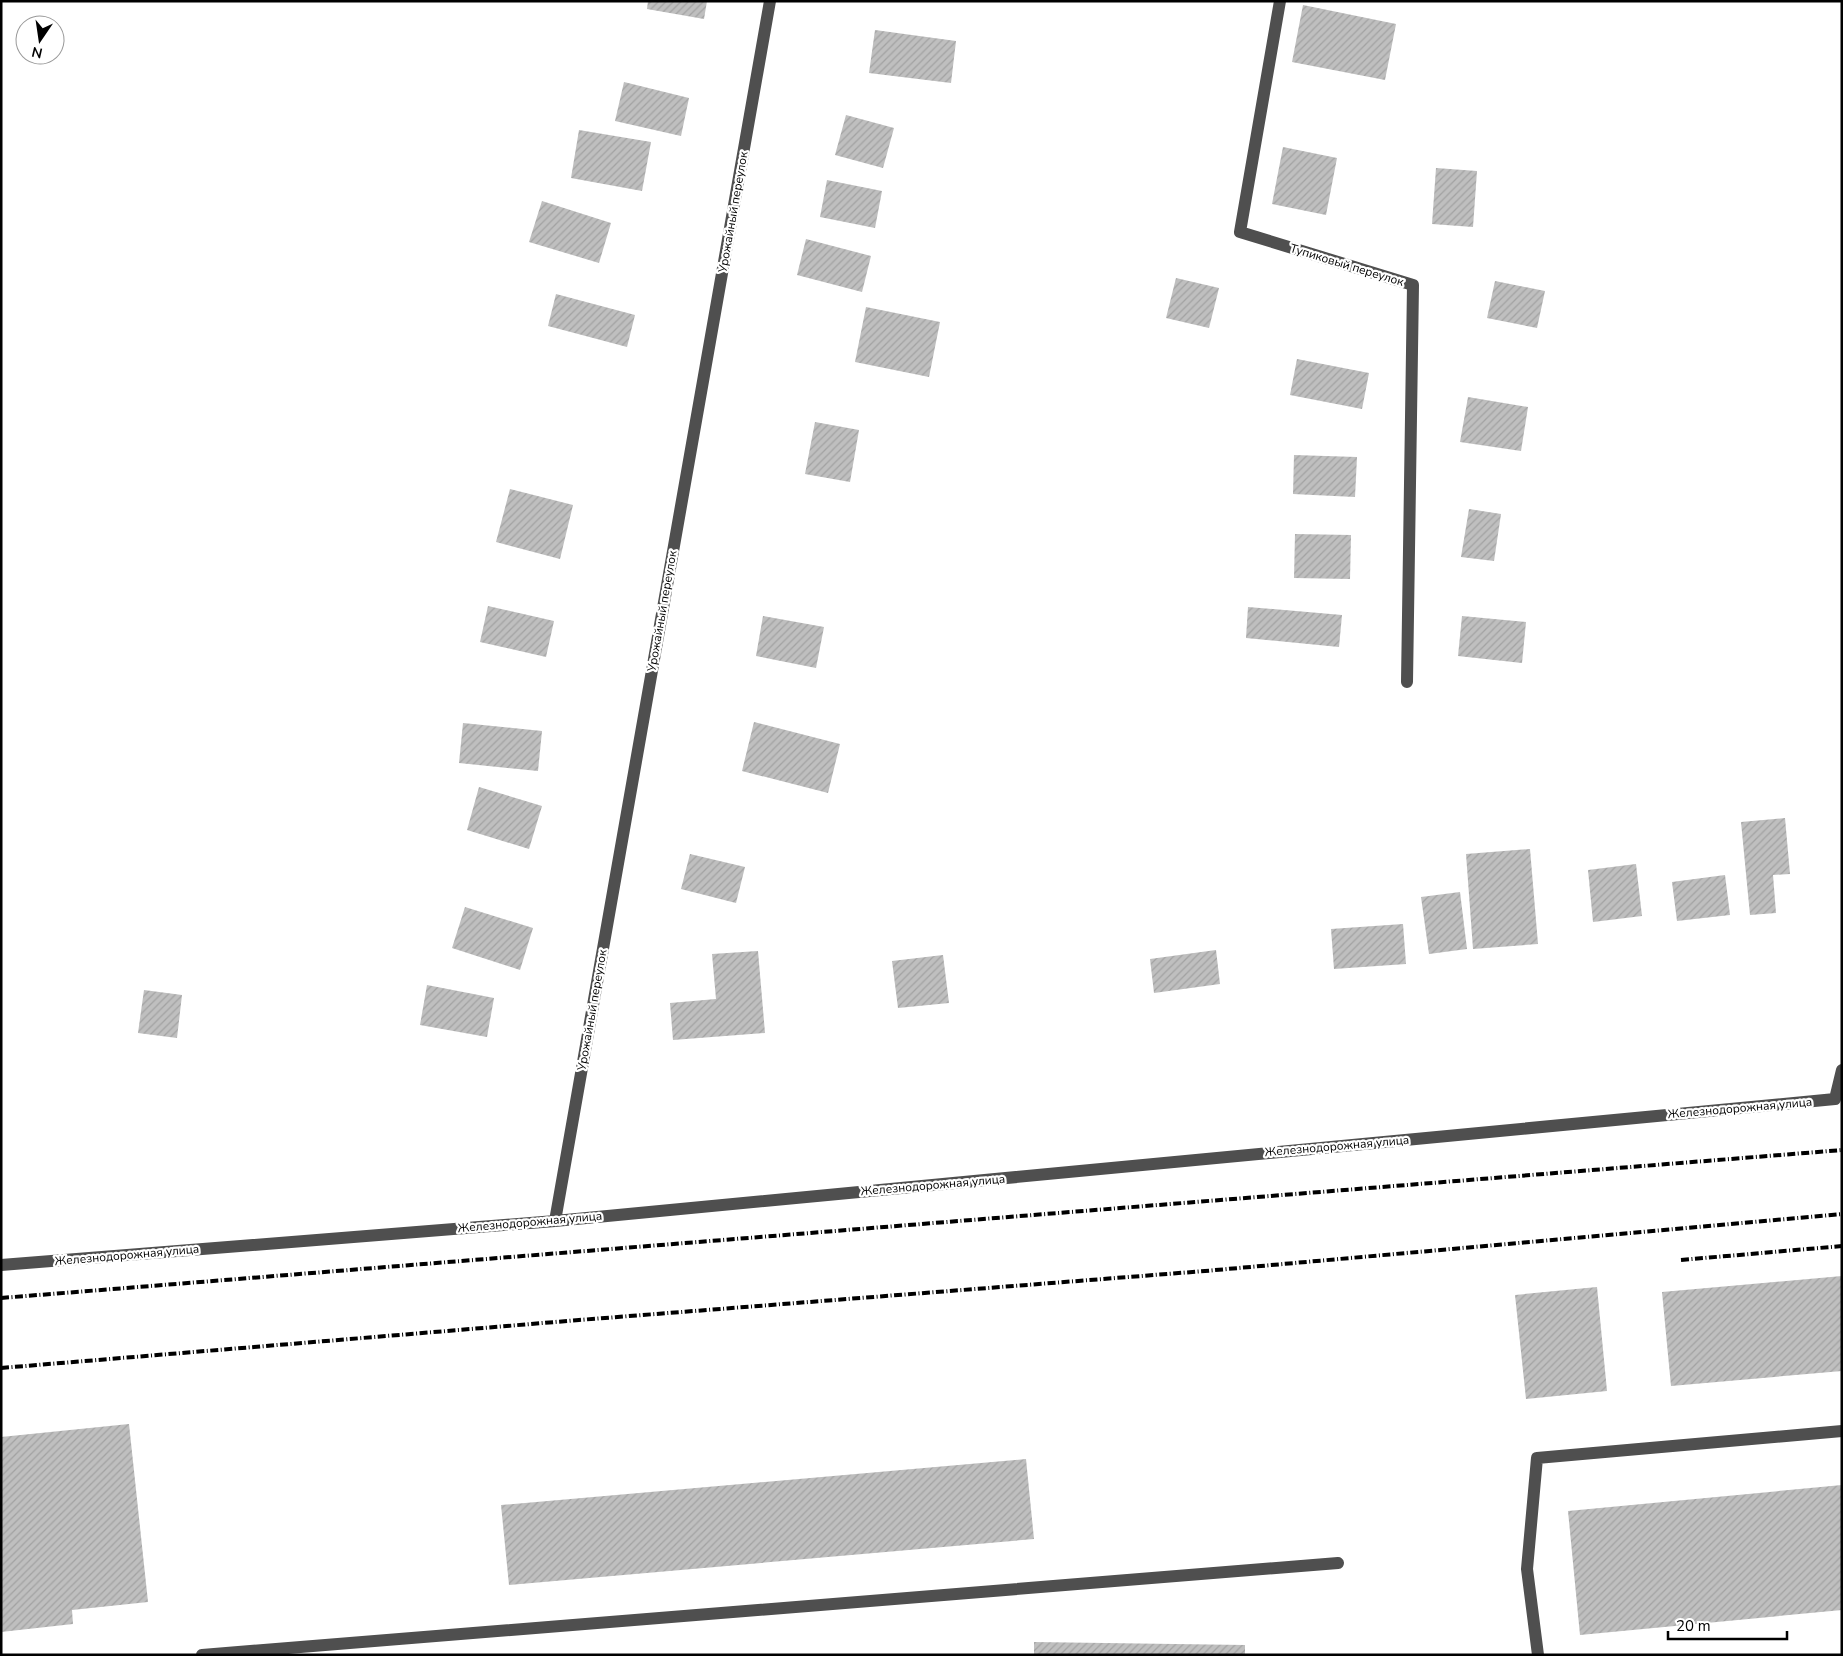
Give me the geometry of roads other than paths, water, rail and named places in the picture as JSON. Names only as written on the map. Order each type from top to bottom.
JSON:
[{"type":"street","name":"Урожайный переулок","points":[[555,1221],[770,1]]},
{"type":"street","name":"Тупиковый переулок","points":[[1280,1],[1240,232],[1413,285],[1407,682]]},
{"type":"street","name":"Железнодорожная улица","points":[[1,1265],[555,1221],[1835,1099],[1842,1070]]},
{"type":"street","points":[[1538,1655],[1527,1569],[1537,1458],[1842,1431]]},
{"type":"street","points":[[202,1655],[1338,1563]]},
{"type":"railway","points":[[1,1298],[1842,1150]]},
{"type":"railway","points":[[1,1368],[1205,1271],[1842,1214]]},
{"type":"railway","points":[[1681,1260],[1842,1246]]}]
